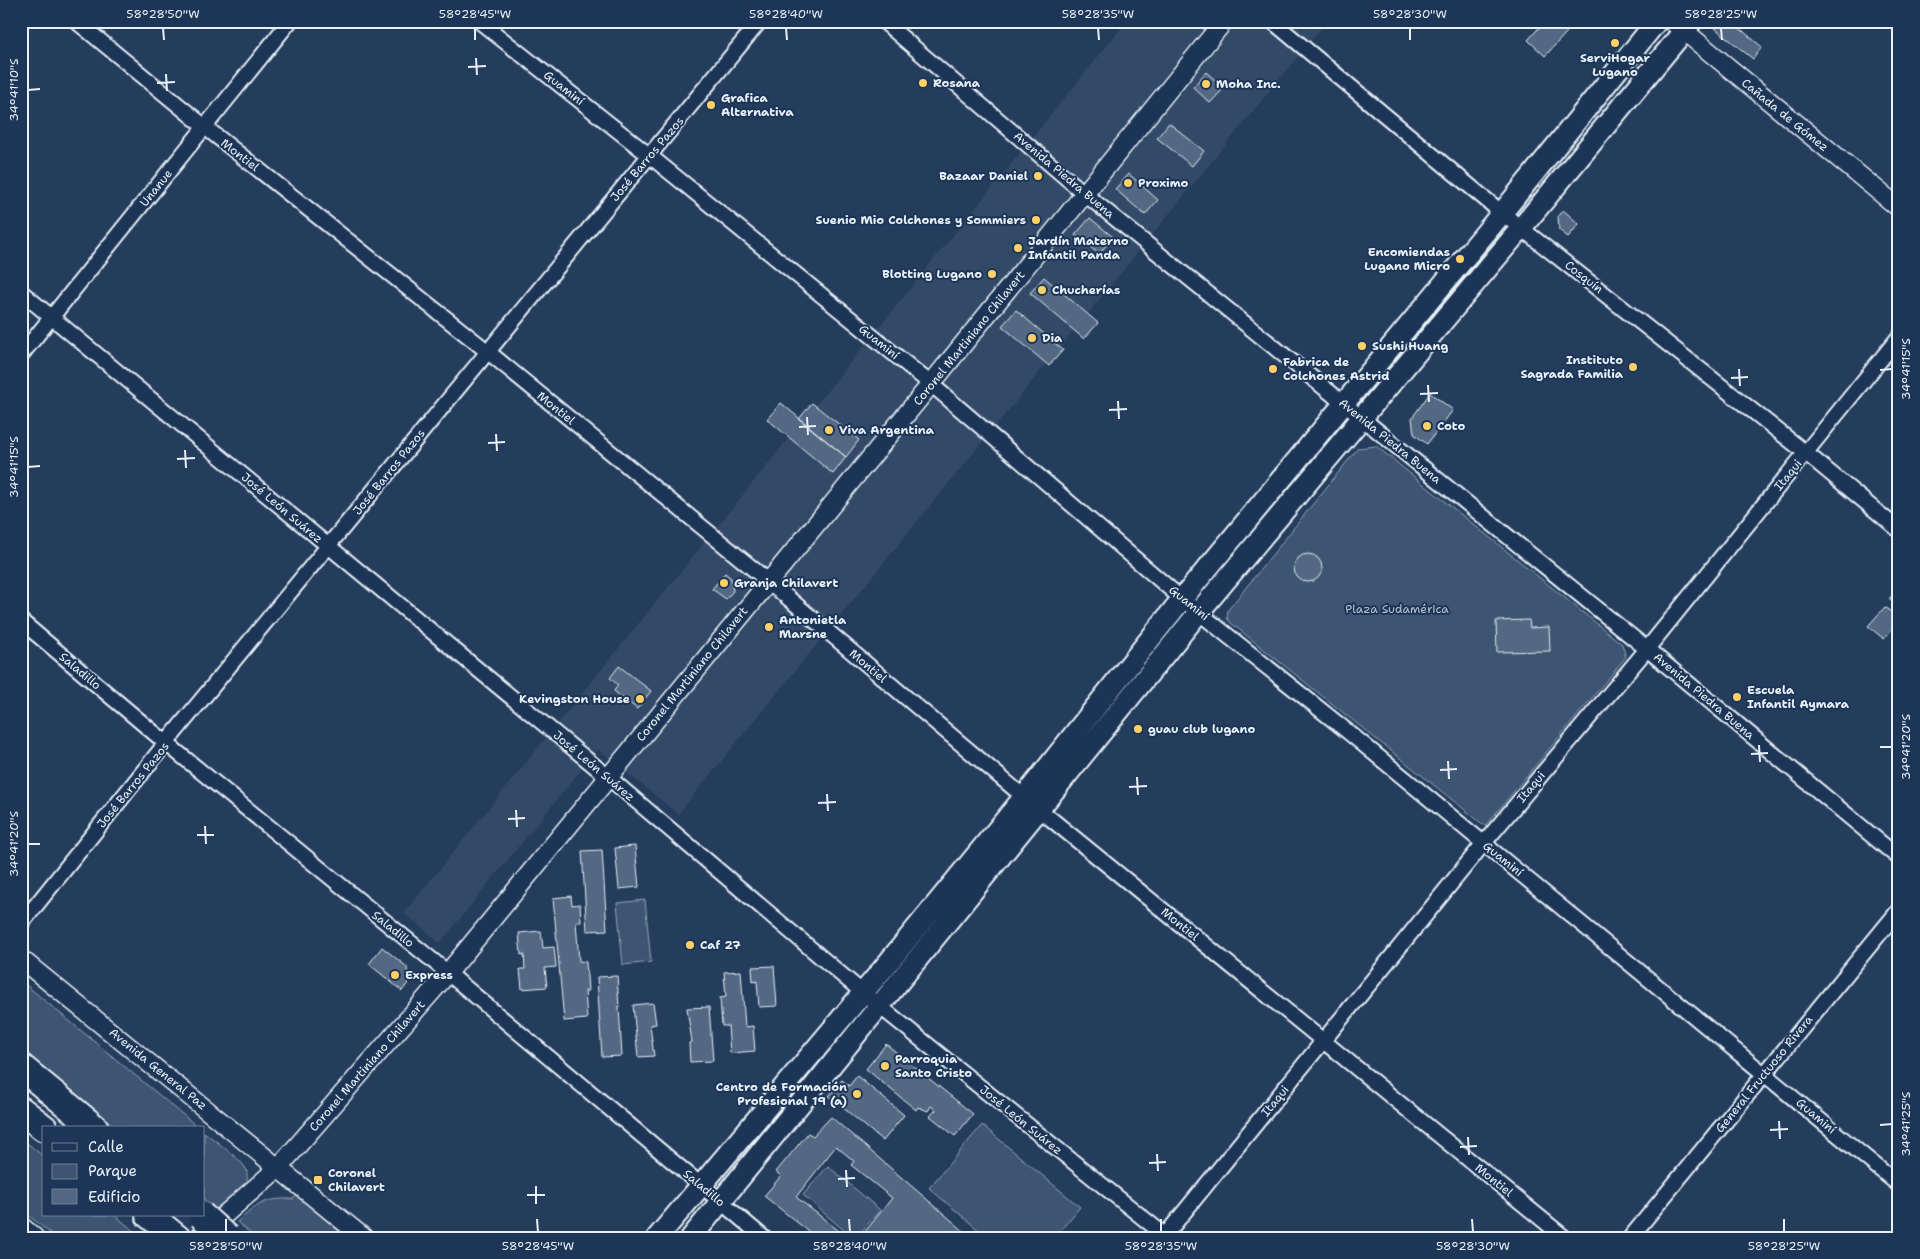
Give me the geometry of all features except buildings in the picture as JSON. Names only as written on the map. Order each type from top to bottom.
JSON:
[{"type":"highway","points":[[21,1067],[93,1126]]},
{"type":"highway","points":[[21,1110],[42,1126]]},
{"type":"highway","points":[[202,1216],[227,1238]]},
{"type":"main road","points":[[690,1238],[879,1006],[1032,803],[1182,599],[1502,213],[1657,21]]},
{"type":"main road","points":[[657,1238],[862,992],[1032,803],[1199,612],[1522,227],[1683,25]]},
{"type":"street","name":"Montiel","points":[[76,21],[205,127],[487,351],[768,581],[1032,803],[1565,1238]]},
{"type":"street","name":"Unanue","points":[[21,355],[290,21]]},
{"type":"street","name":"Guaminí","points":[[479,21],[650,156],[931,384],[1182,599],[1484,843],[1899,1185]]},
{"type":"street","name":"José Barros Pazos","points":[[21,924],[166,743],[760,21]]},
{"type":"street","name":"Avenida Piedra Buena","points":[[883,21],[1085,194],[1647,649],[1899,858]]},
{"type":"street","name":"Coronel Martiniano Chilavert","points":[[198,1238],[279,1167],[448,973],[931,384],[1224,21]]},
{"type":"street","name":"Cosquín","points":[[1272,21],[1502,213],[1806,453],[1899,530]]},
{"type":"street","name":"Cañada de Gómez","points":[[1683,25],[1899,208]]},
{"type":"street","name":"José León Suárez","points":[[21,292],[608,777],[862,992],[1165,1237]]},
{"type":"street","name":"Itaqui","points":[[1165,1237],[1484,843],[1647,649],[1899,337]]},
{"type":"street","name":"Saladillo","points":[[21,621],[166,743],[448,973],[764,1238]]},
{"type":"street","name":"General Fructuoso Rivera","points":[[1630,1238],[1899,910]]},
{"type":"street","name":"Avenida General Paz","points":[[21,958],[364,1238]]},
{"type":"street","points":[[21,1226],[35,1238]]},
{"type":"shaded area","points":[[1127,21],[1327,21],[678,814],[598,749],[440,943],[404,913]]},
{"type":"green space","name":"Plaza Sudamérica","points":[[1376,446],[1622,644],[1626,657],[1485,826],[1227,618],[1228,610],[1358,448]]},
{"type":"green space","points":[[645,900],[651,962],[623,965],[617,903]]},
{"type":"green space","points":[[21,981],[197,1126],[114,1126],[21,1049]]},
{"type":"green space","points":[[982,1125],[1080,1207],[1054,1238],[988,1238],[929,1188]]},
{"type":"green space","points":[[205,1133],[239,1160],[247,1173],[247,1184],[216,1210],[205,1201]]},
{"type":"green space","points":[[21,1138],[42,1155],[42,1216],[116,1216],[142,1238],[56,1238],[21,1209]]},
{"type":"green space","points":[[828,1166],[880,1210],[856,1238],[853,1238],[803,1195]]},
{"type":"green space","points":[[297,1195],[347,1238],[256,1238],[237,1222],[262,1203],[293,1199]]},
{"type":"place","name":"ServiHogar Lugano","points":[[1615,43]]},
{"type":"place","name":"Rosana","points":[[923,83]]},
{"type":"place","name":"Moha Inc.","points":[[1206,84]]},
{"type":"place","name":"Grafica Alternativa","points":[[711,105]]},
{"type":"place","name":"Bazaar Daniel","points":[[1038,176]]},
{"type":"place","name":"Proximo","points":[[1128,183]]},
{"type":"place","name":"Suenio Mio Colchones y Sommiers","points":[[1036,220]]},
{"type":"place","name":"Jardín Materno Infantil Panda","points":[[1018,248]]},
{"type":"place","name":"Encomiendas Lugano Micro","points":[[1460,259]]},
{"type":"place","name":"Blotting Lugano","points":[[992,274]]},
{"type":"place","name":"Chucherías","points":[[1042,290]]},
{"type":"place","name":"Dia","points":[[1032,338]]},
{"type":"place","name":"Sushi Huang","points":[[1362,346]]},
{"type":"place","name":"Instituto Sagrada Familia","points":[[1633,367]]},
{"type":"place","name":"Fabrica de Colchones Astrid","points":[[1273,369]]},
{"type":"place","name":"Coto","points":[[1427,426]]},
{"type":"place","name":"Viva Argentina","points":[[829,430]]},
{"type":"place","name":"Granja Chilavert","points":[[724,583]]},
{"type":"place","name":"Antonietla Marsne","points":[[769,627]]},
{"type":"place","name":"Escuela Infantil Aymara","points":[[1737,697]]},
{"type":"place","name":"Kevingston House","points":[[640,699]]},
{"type":"place","name":"guau club lugano","points":[[1138,729]]},
{"type":"place","name":"Caf 27","points":[[690,945]]},
{"type":"place","name":"Express","points":[[395,975]]},
{"type":"place","name":"Parroquia Santo Cristo","points":[[885,1066]]},
{"type":"place","name":"Centro de Formación Profesional 19 (a)","points":[[857,1094]]},
{"type":"place","name":"Coronel Chilavert","points":[[318,1180]]}]
